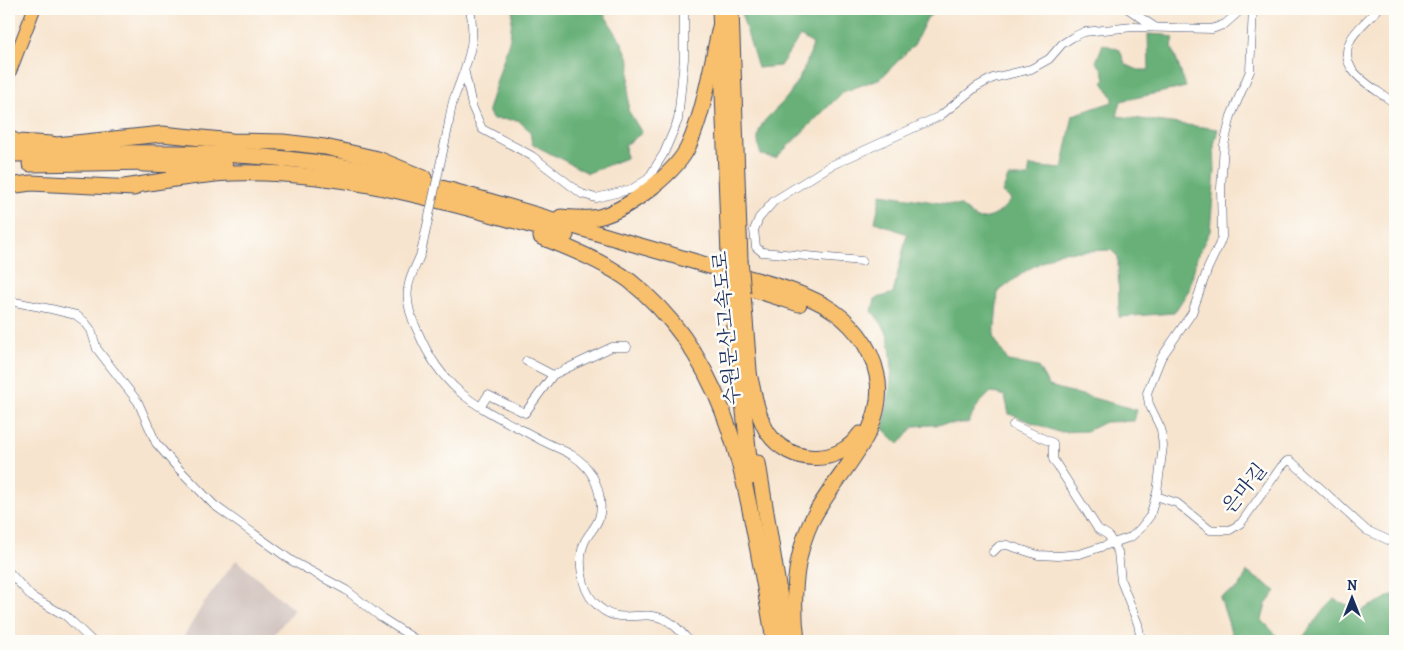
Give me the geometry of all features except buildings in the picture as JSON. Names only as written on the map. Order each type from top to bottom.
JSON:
[{"type":"highway","name":"수원문산고속도로","points":[[720,9],[743,416],[774,641]]},
{"type":"highway","name":"수원문산고속도로","points":[[730,9],[735,258]]},
{"type":"highway","points":[[9,154],[110,159],[129,164],[283,169],[404,192],[493,202],[546,216],[575,218],[602,216],[637,201],[677,162],[688,146],[702,104],[720,27]]},
{"type":"highway","points":[[9,147],[66,144],[117,137],[162,134],[235,141],[283,142],[325,147],[388,162],[421,176],[449,197],[563,245],[628,280],[656,305],[686,340],[715,388],[733,439],[769,609]]},
{"type":"highway","points":[[9,138],[17,142],[66,144]]},
{"type":"highway","points":[[9,164],[197,154],[315,162],[375,173],[719,278],[790,301],[823,316],[839,327],[851,340],[866,366],[871,396],[865,424],[850,446],[839,453],[815,458],[794,454],[775,442],[767,432],[760,416],[749,374]]},
{"type":"highway","points":[[129,164],[202,161],[303,166],[376,181],[404,192]]},
{"type":"highway","points":[[124,187],[232,173],[283,175],[376,186]]},
{"type":"highway","points":[[9,181],[124,187],[250,181],[283,182],[374,192],[404,192]]},
{"type":"highway","points":[[9,186],[31,183]]},
{"type":"highway","points":[[493,202],[779,286],[808,297],[844,318],[866,345],[878,378],[876,411],[870,430],[821,504],[805,538],[794,589],[797,641]]},
{"type":"highway","name":"수원문산고속도로","points":[[737,292],[749,374],[763,502],[787,641]]},
{"type":"main road","points":[[9,74],[34,9]]},
{"type":"street","points":[[470,9],[472,47],[465,73],[452,104],[421,253],[407,289],[414,324],[426,350],[441,374],[457,391],[546,443],[570,453],[582,462],[592,476],[600,497],[600,513],[586,541],[582,565],[586,588],[593,602],[612,616],[662,618],[674,626],[689,641]]},
{"type":"street","points":[[465,73],[472,106],[482,129],[532,156],[582,194],[596,198],[632,188],[648,180],[664,154],[678,120],[684,59],[684,9]]},
{"type":"street","points":[[1128,9],[1155,27]]},
{"type":"street","points":[[862,261],[762,252],[756,247],[754,230],[759,218],[774,201],[830,166],[940,116],[976,87],[993,78],[1031,69],[1049,59],[1062,44],[1084,32],[1155,27],[1197,31],[1212,29],[1225,24],[1242,9]]},
{"type":"street","points":[[993,552],[999,546],[1007,545],[1038,555],[1070,556],[1131,536],[1140,529],[1150,516],[1162,464],[1163,437],[1147,393],[1161,358],[1192,313],[1208,268],[1220,245],[1222,237],[1221,188],[1224,145],[1231,116],[1250,71],[1253,9]]},
{"type":"street","points":[[1378,9],[1350,40],[1347,54],[1350,66],[1366,84],[1395,104]]},
{"type":"street","points":[[9,300],[76,315],[85,322],[91,330],[97,349],[138,402],[156,443],[174,465],[214,505],[292,561],[346,590],[382,618],[418,641]]},
{"type":"street","points":[[481,406],[488,395],[525,413],[553,375],[612,347],[627,347]]},
{"type":"street","points":[[526,361],[553,375]]},
{"type":"street","points":[[1013,425],[1053,443],[1054,458],[1098,530],[1114,543],[1118,552],[1121,581],[1138,624],[1141,641]]},
{"type":"street","name":"은마길","points":[[1156,496],[1177,503],[1210,530],[1230,530],[1241,523],[1281,468],[1287,461],[1291,460],[1366,530],[1395,543]]},
{"type":"street","points":[[9,572],[32,597],[66,616],[92,641]]},
{"type":"shaded area","points":[[236,560],[294,610],[269,641],[222,641],[216,637],[209,641],[181,641],[202,606]]},
{"type":"green space","points":[[513,9],[581,9],[604,14],[622,43],[630,61],[628,110],[642,133],[625,145],[626,158],[588,173],[532,144],[530,131],[518,120],[492,119],[488,110],[510,38]]},
{"type":"green space","points":[[740,9],[939,9],[927,18],[914,45],[881,78],[843,92],[776,158],[761,155],[758,144],[760,128],[792,90],[809,58],[813,44],[800,36],[780,66],[758,68]]},
{"type":"green space","points":[[1148,34],[1165,35],[1174,38],[1172,47],[1186,87],[1121,101],[1117,116],[1218,129],[1214,145],[1215,171],[1210,231],[1197,257],[1189,290],[1174,313],[1119,317],[1118,257],[1111,250],[1060,252],[1027,270],[998,292],[994,338],[1008,361],[1038,367],[1049,386],[1137,410],[1134,421],[1105,422],[1087,431],[1058,432],[1009,414],[1005,396],[991,392],[978,405],[968,423],[914,426],[899,444],[883,429],[891,380],[891,355],[886,331],[872,311],[875,299],[893,293],[907,234],[875,222],[881,194],[961,206],[977,219],[988,218],[997,214],[1011,199],[1002,193],[1008,177],[1028,177],[1030,166],[1062,169],[1073,115],[1112,102],[1113,98],[1103,82],[1105,78],[1102,69],[1096,62],[1103,44],[1120,50],[1125,64],[1138,70],[1149,70]]},
{"type":"green space","points":[[1247,572],[1276,591],[1266,604],[1262,620],[1279,638],[1290,641],[1234,641],[1220,597],[1238,589]]},
{"type":"green space","points":[[1395,594],[1395,641],[1300,641],[1334,599],[1360,611]]}]
